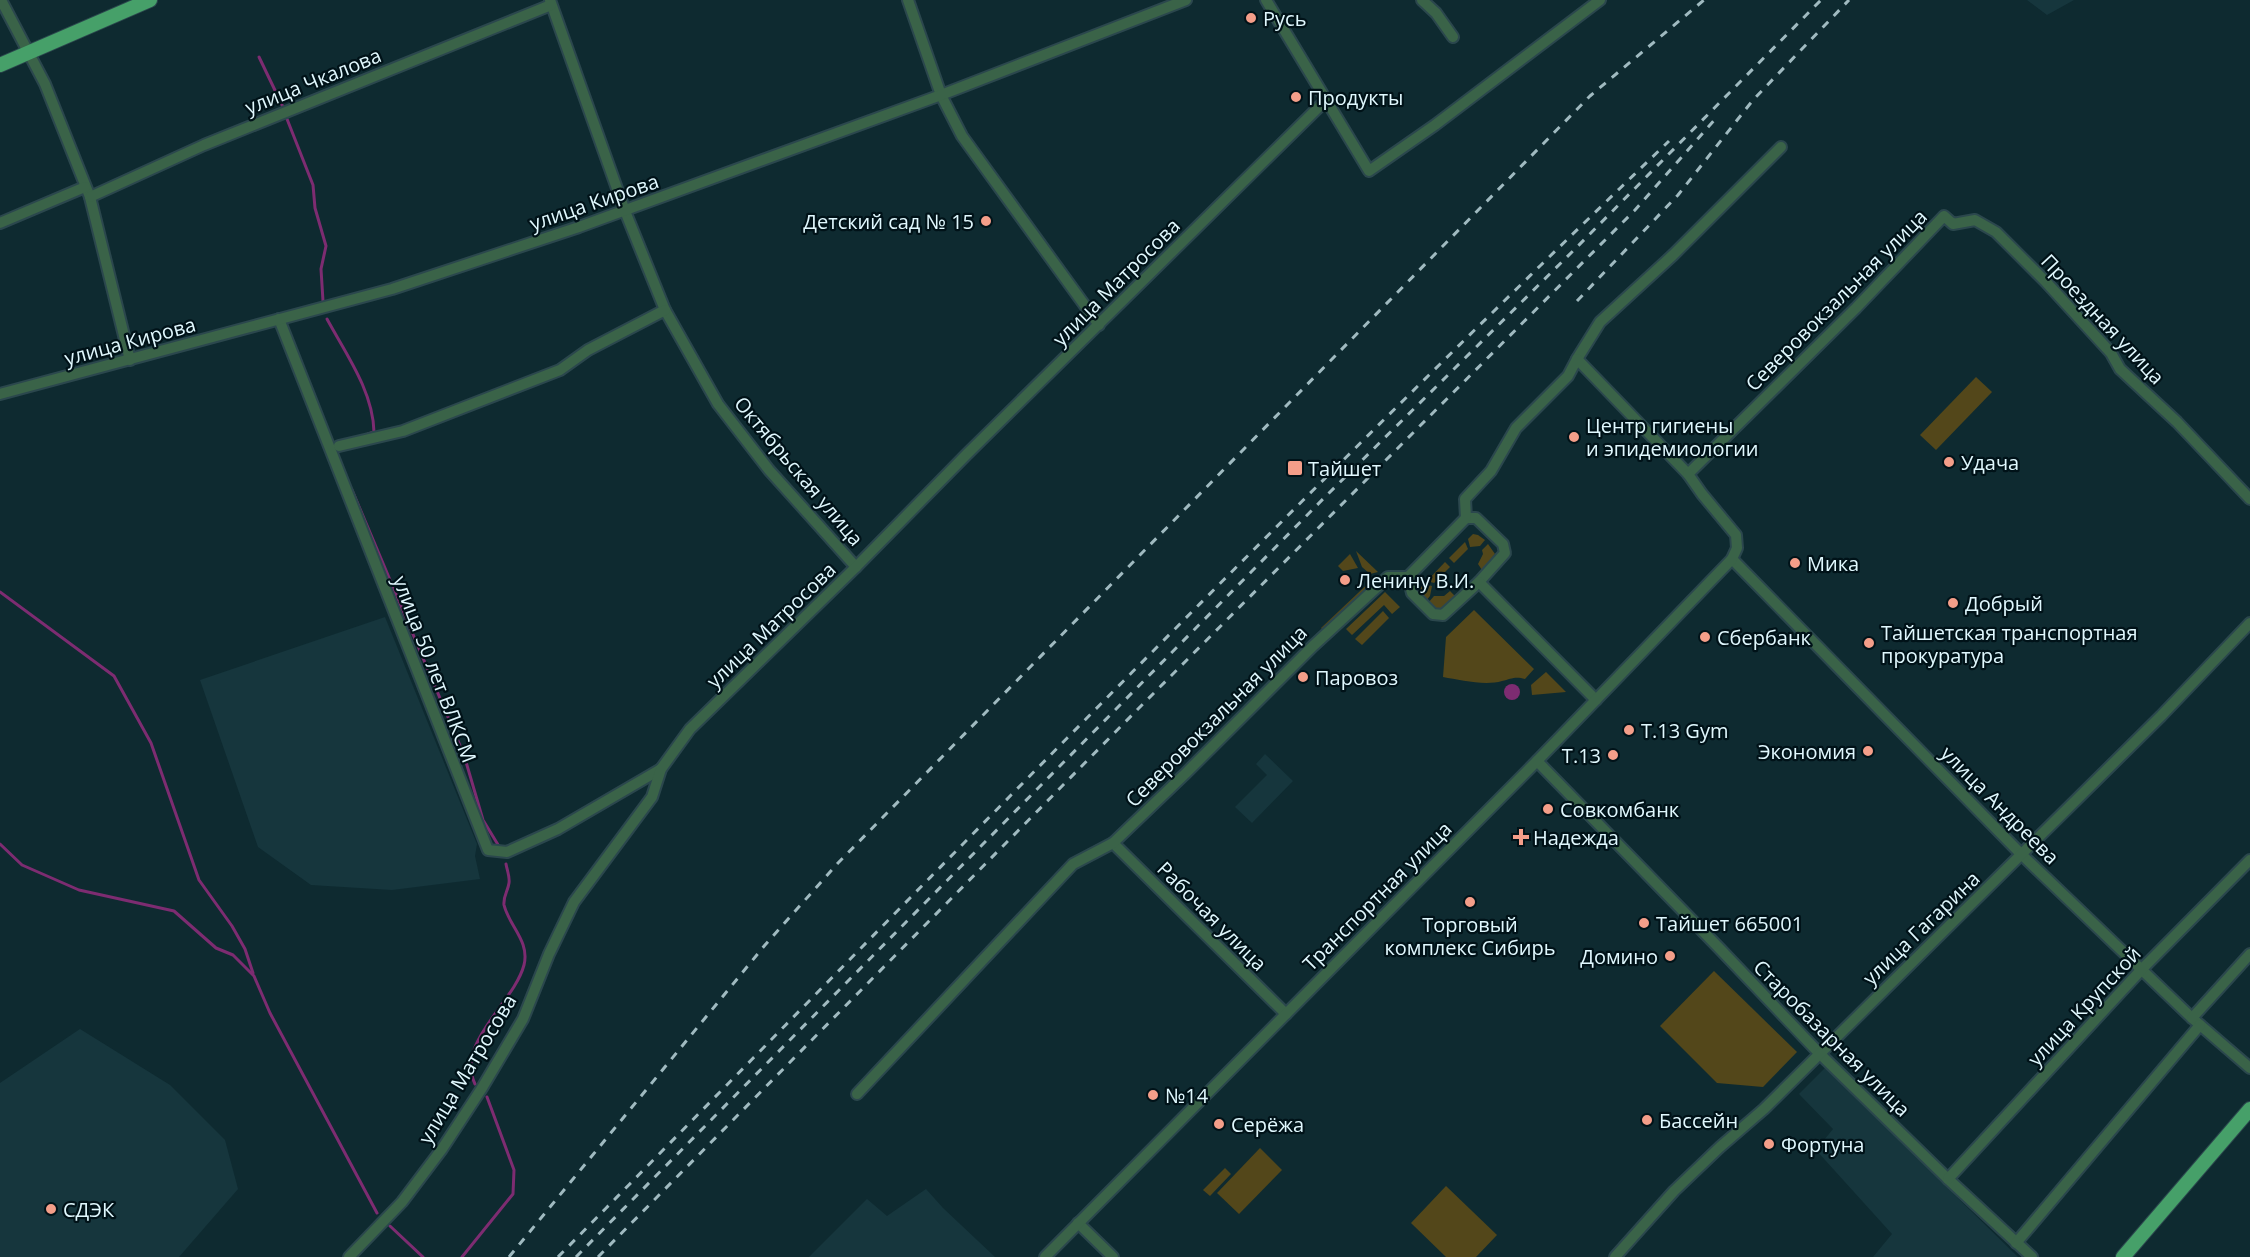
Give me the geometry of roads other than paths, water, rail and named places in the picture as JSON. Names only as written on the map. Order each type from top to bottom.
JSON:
[{"type":"main road","points":[[0,65],[150,0]]},
{"type":"main road","points":[[2123,1257],[2250,1108]]},
{"type":"street","points":[[1,0],[45,84],[88,192],[130,360]]},
{"type":"street","points":[[908,0],[941,95],[962,136],[1099,325]]},
{"type":"street","name":"улица Кирова","points":[[0,394],[392,289],[625,211],[941,95],[1186,0]]},
{"type":"street","points":[[1266,0],[1369,171],[1435,125],[1600,0]]},
{"type":"street","points":[[1422,0],[1436,13],[1453,37]]},
{"type":"street","name":"улица Чкалова","points":[[0,223],[88,192],[550,2]]},
{"type":"street","name":"Октябрьская улица","points":[[550,2],[625,211],[665,310],[718,404],[769,470],[856,567]]},
{"type":"street","name":"улица Матросова","points":[[349,1257],[402,1202],[442,1149],[477,1095],[523,1019],[549,954],[574,902],[652,797],[661,769],[690,729],[1327,99]]},
{"type":"street","points":[[1466,518],[1465,499],[1491,471],[1516,428],[1568,376],[1600,322],[1673,255],[1781,147]]},
{"type":"street","name":"Северовокзальная улица","points":[[1688,474],[1856,308],[1944,216]]},
{"type":"street","name":"Проездная улица","points":[[1944,216],[1953,224],[1975,220],[1996,232],[2111,353],[2120,369],[2176,422],[2250,499]]},
{"type":"street","points":[[339,446],[403,431],[560,370],[588,350],[665,310]]},
{"type":"street","name":"улица 50 лет ВЛКСМ","points":[[279,319],[488,850],[507,852],[558,829],[661,769]]},
{"type":"street","points":[[1577,359],[1688,474],[1736,535],[1737,548],[1732,559]]},
{"type":"street","points":[[1466,518],[1476,518],[1503,544],[1505,553],[1479,582],[1443,615],[1433,614],[1412,593],[1408,577],[1466,518]]},
{"type":"street","name":"Транспортная улица","points":[[1045,1257],[1536,762],[1732,559]]},
{"type":"street","name":"улица Андреева","points":[[1732,559],[2021,855],[2196,1022],[2250,1068]]},
{"type":"street","name":"Северовокзальная улица","points":[[856,1094],[1073,864],[1113,843],[1313,646],[1388,577],[1408,577]]},
{"type":"street","points":[[1479,582],[1596,700]]},
{"type":"street","name":"улица Гагарина","points":[[1615,1257],[1674,1191],[1764,1109],[2021,855],[2250,623]]},
{"type":"street","name":"Старобазарная улица","points":[[1536,762],[1819,1053],[2032,1257]]},
{"type":"street","name":"Рабочая улица","points":[[1113,843],[1286,1014]]},
{"type":"street","name":"улица Крупской","points":[[1948,1179],[2142,969],[2250,860]]},
{"type":"street","points":[[2016,1243],[2250,954]]},
{"type":"street","points":[[1078,1223],[1113,1257]]},
{"type":"waterway","points":[[259,57],[283,107]]},
{"type":"waterway","points":[[287,119],[313,185],[315,208],[326,246],[321,269],[323,301]]},
{"type":"waterway","points":[[327,319],[364,387],[374,432],[368,434]]},
{"type":"waterway","points":[[352,490],[464,755],[483,820],[500,848]]},
{"type":"waterway","points":[[0,592],[114,676],[151,743],[199,880],[232,926],[245,949],[253,973]]},
{"type":"waterway","points":[[0,844],[22,865],[79,890],[174,911],[216,948],[233,955],[254,976],[270,1013],[377,1213]]},
{"type":"waterway","points":[[475,1084],[471,1069],[473,1053],[479,1038],[509,994],[524,965],[522,941],[504,905],[509,881],[506,864]]},
{"type":"waterway","points":[[462,1257],[513,1194],[514,1170],[487,1097]]},
{"type":"waterway","points":[[390,1226],[423,1257]]},
{"type":"railway","points":[[509,1257],[765,945],[838,863],[1590,96],[1704,0]]},
{"type":"railway","points":[[576,1257],[1325,497],[1821,0]]},
{"type":"railway","points":[[1577,301],[1678,195],[1753,100],[1849,0]]},
{"type":"railway","points":[[598,1257],[1138,709],[1635,210],[1717,117]]},
{"type":"railway","points":[[558,1257],[1248,555],[1669,141]]},
{"type":"place","name":"Русь","points":[[1251,18]]},
{"type":"place","name":"Продукты","points":[[1296,97]]},
{"type":"place","name":"Детский сад № 15","points":[[986,221]]},
{"type":"place","name":"Центр гигиены и эпидемиологии","points":[[1574,437]]},
{"type":"place","name":"Удача","points":[[1949,462]]},
{"type":"place","name":"Тайшет","points":[[1295,468]]},
{"type":"place","name":"Мика","points":[[1795,563]]},
{"type":"place","name":"Ленину В.И.","points":[[1345,580]]},
{"type":"place","name":"Добрый","points":[[1953,603]]},
{"type":"place","name":"Сбербанк","points":[[1705,637]]},
{"type":"place","name":"Тайшетская транспортная прокуратура","points":[[1869,643]]},
{"type":"place","name":"Паровоз","points":[[1303,677]]},
{"type":"place","name":"T.13 Gym","points":[[1629,730]]},
{"type":"place","name":"Экономия","points":[[1868,751]]},
{"type":"place","name":"T.13","points":[[1613,755]]},
{"type":"place","name":"Совкомбанк","points":[[1548,809]]},
{"type":"place","name":"Надежда","points":[[1521,837]]},
{"type":"place","name":"Торговый комплекс Сибирь","points":[[1470,902]]},
{"type":"place","name":"Тайшет 665001","points":[[1644,923]]},
{"type":"place","name":"Домино","points":[[1670,956]]},
{"type":"place","name":"№14","points":[[1153,1095]]},
{"type":"place","name":"Бассейн","points":[[1647,1120]]},
{"type":"place","name":"Серёжа","points":[[1219,1124]]},
{"type":"place","name":"Фортуна","points":[[1769,1144]]},
{"type":"place","name":"СДЭК","points":[[51,1209]]}]
